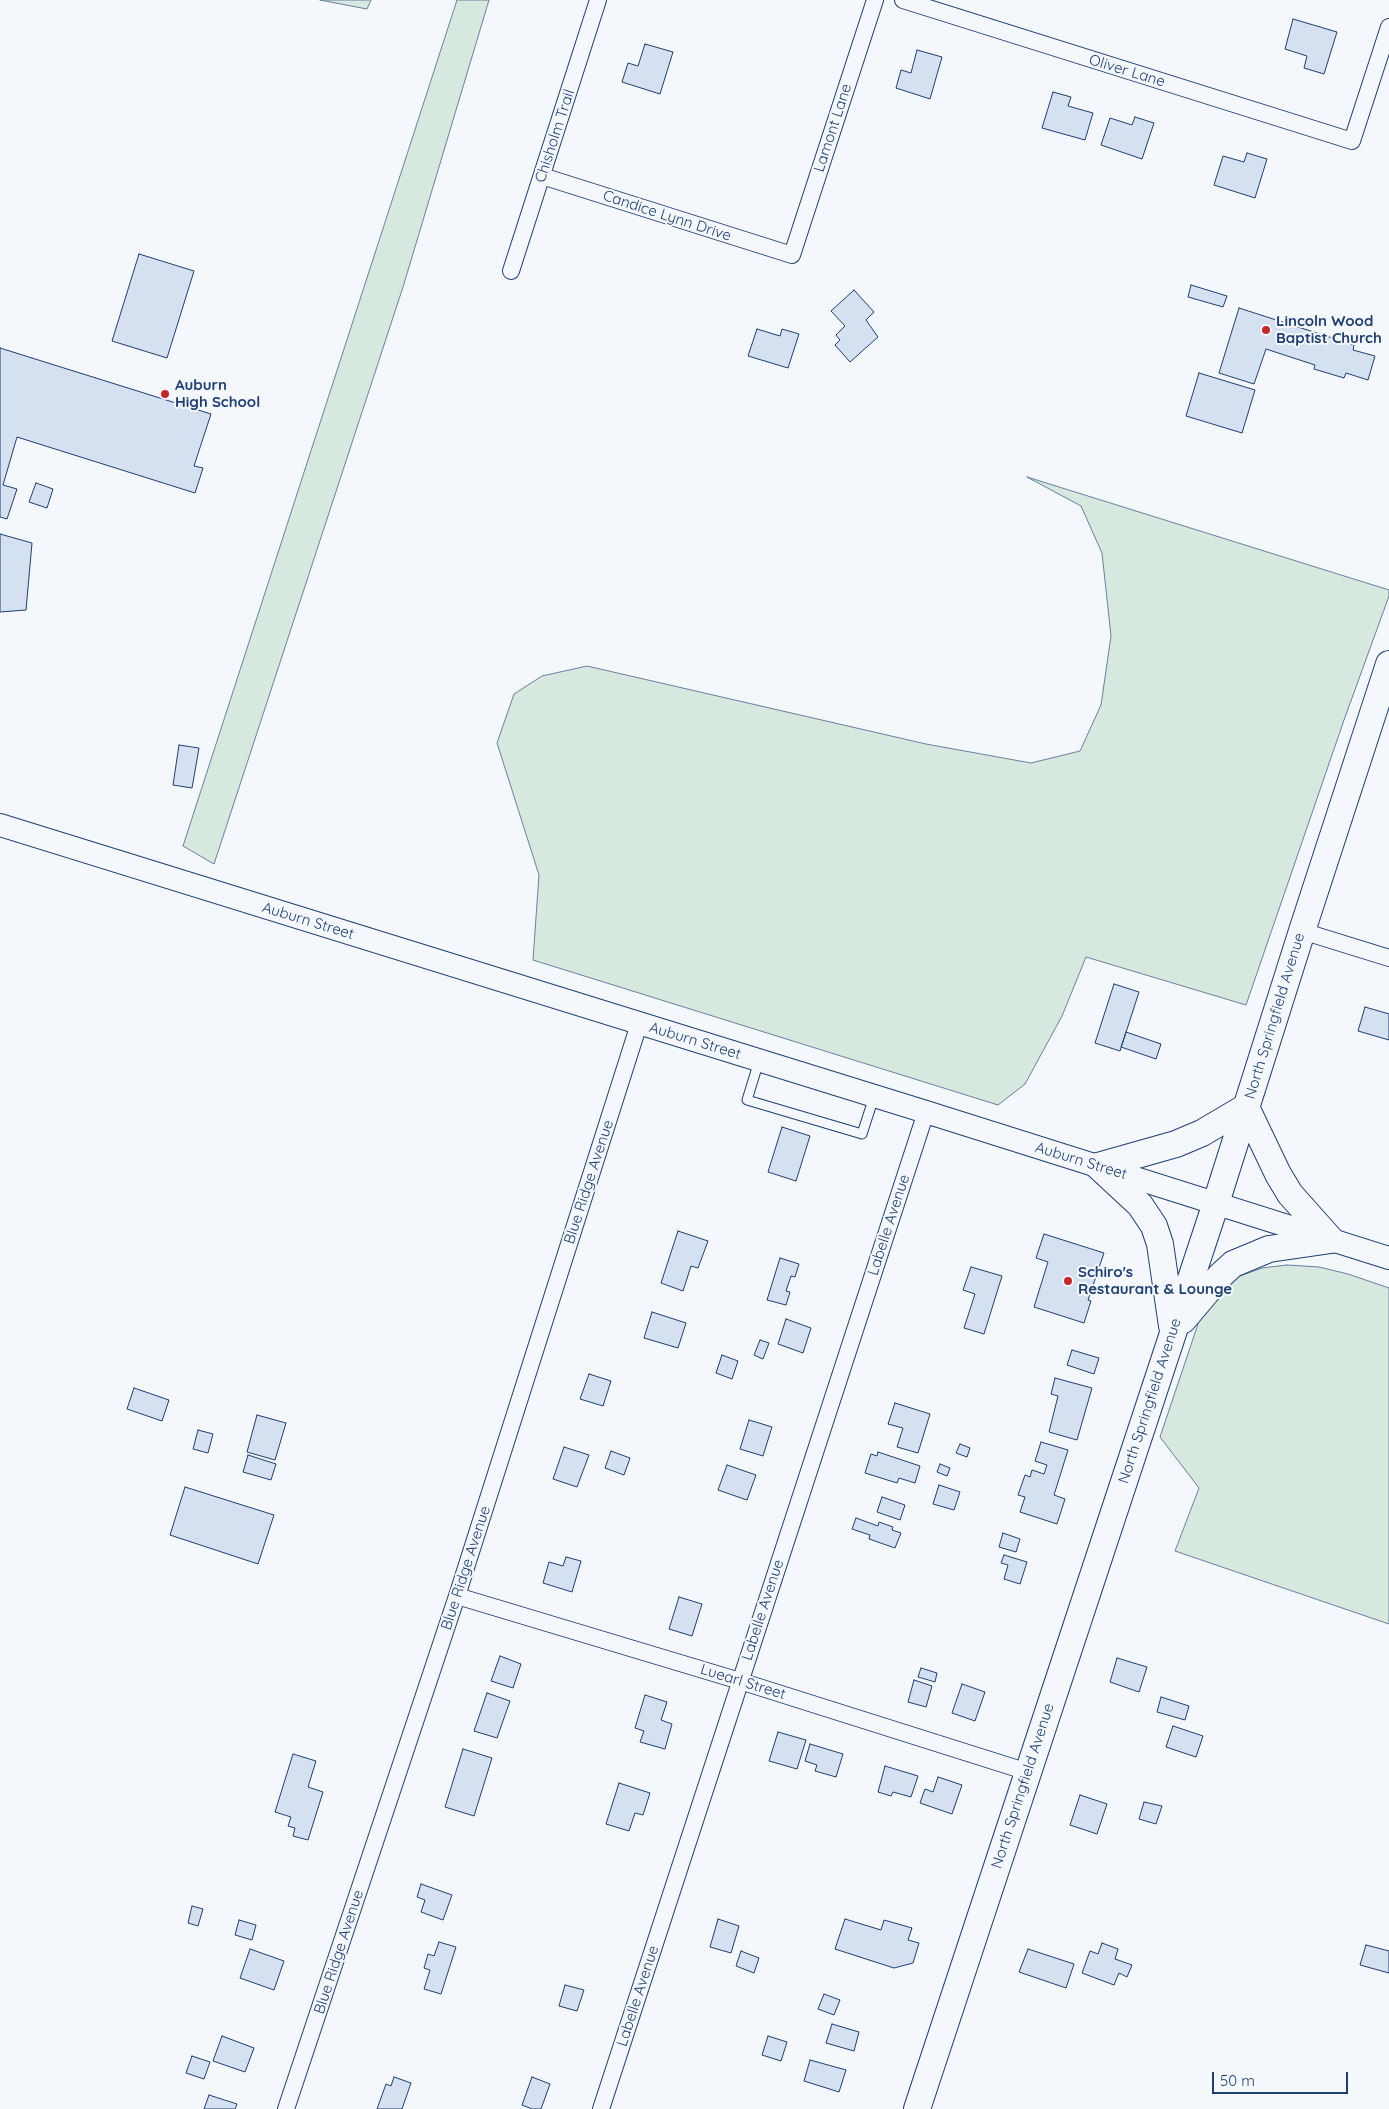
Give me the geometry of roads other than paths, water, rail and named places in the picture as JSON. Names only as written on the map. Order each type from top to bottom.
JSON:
[{"type":"main road","name":"North Springfield Avenue","points":[[917,2109],[1216,1203],[1389,664]]},
{"type":"main road","name":"Auburn Street","points":[[0,824],[1389,1258]]},
{"type":"main road","points":[[1098,1166],[1176,1144],[1202,1133],[1246,1107],[1278,1174],[1290,1194],[1331,1240]]},
{"type":"main road","points":[[1098,1166],[1140,1205],[1154,1226],[1160,1244],[1172,1332]]},
{"type":"main road","points":[[1172,1332],[1221,1275],[1233,1264],[1269,1249],[1331,1240]]},
{"type":"street","name":"Chisholm Trail","points":[[511,271],[598,0]]},
{"type":"street","name":"Lamont Lane","points":[[792,255],[875,0]]},
{"type":"street","name":"Oliver Lane","points":[[903,0],[1352,141],[1389,27]]},
{"type":"street","name":"Candice Lynn Drive","points":[[542,176],[792,255]]},
{"type":"street","points":[[1302,931],[1389,958]]},
{"type":"street","name":"Blue Ridge Avenue","points":[[286,2109],[457,1596],[639,1024]]},
{"type":"street","name":"Labelle Avenue","points":[[601,2109],[926,1112]]},
{"type":"street","name":"Luearl Street","points":[[457,1596],[740,1681],[1028,1772]]},
{"type":"lane","points":[[759,1061],[747,1100],[862,1134],[874,1096]]},
{"type":"place","name":"Lincoln Wood Baptist Church","points":[[1266,330]]},
{"type":"place","name":"Auburn High School","points":[[165,394]]},
{"type":"place","name":"Schiro's Restaurant & Lounge","points":[[1068,1281]]}]
